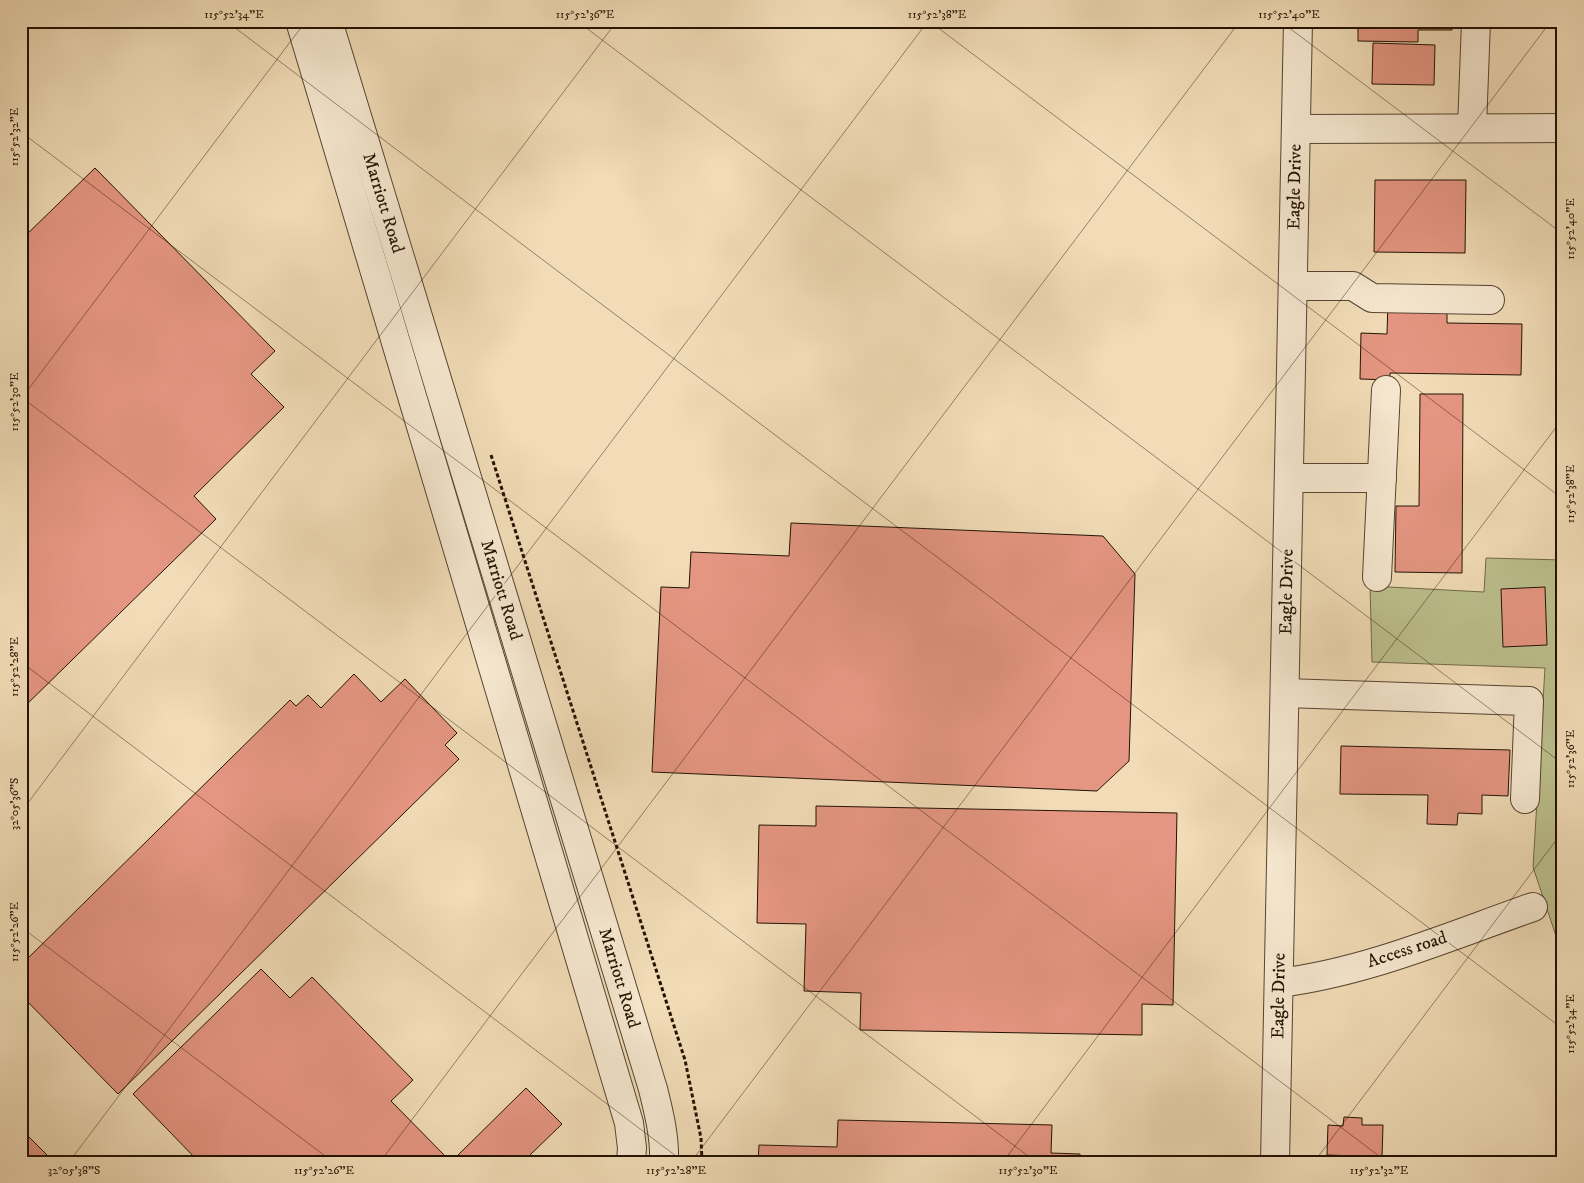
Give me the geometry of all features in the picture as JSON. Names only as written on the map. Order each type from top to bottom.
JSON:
[{"type":"street","name":"Marriott Road","points":[[300,21],[629,1123],[632,1148],[631,1162]]},
{"type":"street","name":"Marriott Road","points":[[328,21],[653,1089],[660,1119],[664,1162]]},
{"type":"street","name":"Eagle Drive","points":[[1275,1162],[1298,21]]},
{"type":"street","points":[[1472,128],[1476,21]]},
{"type":"street","points":[[1296,129],[1563,128]]},
{"type":"street","points":[[1293,286],[1353,286],[1372,298],[1490,300]]},
{"type":"street","points":[[1377,577],[1386,390]]},
{"type":"street","points":[[1289,478],[1382,478]]},
{"type":"street","points":[[1285,693],[1529,701],[1525,798]]},
{"type":"street","name":"Access road","points":[[1279,983],[1297,981],[1391,958],[1533,907]]},
{"type":"path","points":[[488,446],[685,1060],[701,1138],[702,1162]]},
{"type":"green space","points":[[1486,558],[1563,560],[1563,942],[1558,942],[1533,867],[1545,668],[1372,662],[1370,586],[1484,592]]},
{"type":"building","points":[[1358,21],[1452,21],[1452,30],[1418,30],[1418,42],[1358,41]]},
{"type":"building","points":[[1373,43],[1435,45],[1434,85],[1372,84]]},
{"type":"building","points":[[95,168],[275,351],[251,374],[284,407],[194,496],[216,519],[21,710],[21,240]]},
{"type":"building","points":[[1375,180],[1466,180],[1465,253],[1374,252]]},
{"type":"building","points":[[1388,302],[1447,303],[1447,323],[1522,324],[1521,375],[1390,373],[1390,380],[1360,379],[1361,333],[1387,334]]},
{"type":"building","points":[[1420,394],[1463,394],[1462,573],[1395,572],[1396,506],[1419,506]]},
{"type":"building","points":[[791,523],[1103,536],[1135,574],[1129,761],[1097,791],[652,772],[661,587],[689,588],[691,552],[789,556]]},
{"type":"building","points":[[1545,587],[1547,645],[1503,647],[1501,589]]},
{"type":"building","points":[[354,674],[381,702],[405,679],[457,733],[445,745],[459,759],[118,1094],[21,995],[21,965],[290,700],[296,706],[308,695],[321,708]]},
{"type":"building","points":[[1341,746],[1510,750],[1508,796],[1482,795],[1482,814],[1458,813],[1457,825],[1427,824],[1428,795],[1340,794]]},
{"type":"building","points":[[816,806],[1177,813],[1173,1005],[1142,1004],[1142,1035],[860,1030],[861,993],[804,991],[806,924],[757,923],[759,825],[816,826]]},
{"type":"building","points":[[261,969],[290,998],[312,977],[413,1080],[391,1101],[451,1162],[199,1162],[133,1094]]},
{"type":"building","points":[[526,1088],[562,1124],[530,1155],[537,1162],[451,1162]]},
{"type":"building","points":[[1344,1117],[1362,1118],[1362,1125],[1383,1125],[1382,1157],[1327,1155],[1328,1125],[1343,1126]]},
{"type":"building","points":[[838,1120],[1052,1125],[1051,1153],[1080,1154],[1080,1162],[758,1162],[759,1145],[837,1147]]},
{"type":"building","points":[[21,1129],[47,1155],[40,1162],[21,1162]]}]
